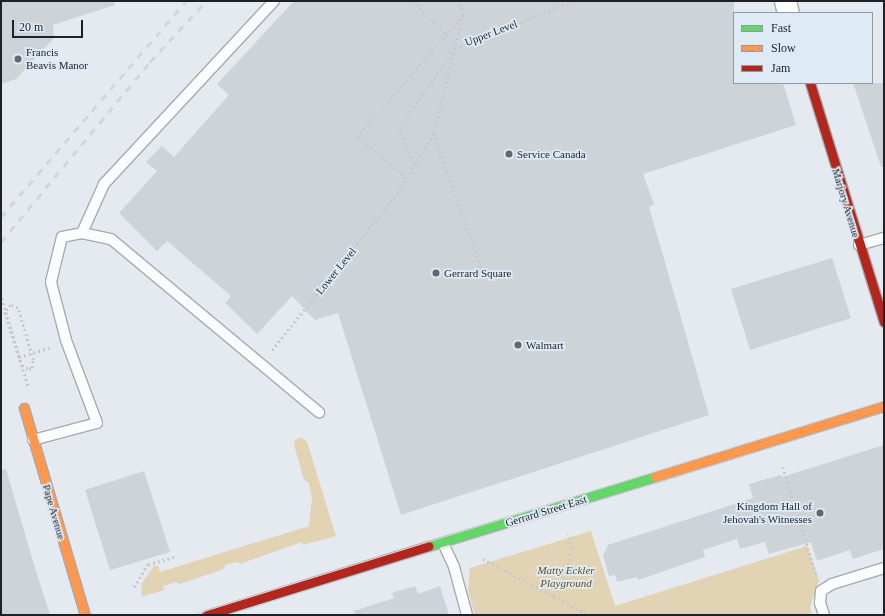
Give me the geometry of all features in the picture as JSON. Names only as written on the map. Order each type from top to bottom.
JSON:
[{"type":"main road","name":"Marjory Avenue","points":[[810,84],[884,322]]},
{"type":"main road","name":"Gerrard Street East","points":[[207,615],[884,406]]},
{"type":"main road","name":"Pape Avenue","points":[[24,408],[85,615]]},
{"type":"street","points":[[785,1],[788,12]]},
{"type":"lane","points":[[82,233],[104,184],[274,1]]},
{"type":"lane","points":[[33,440],[97,423],[66,340],[51,282],[62,237],[82,233],[111,239],[262,363],[319,412]]},
{"type":"lane","points":[[859,245],[884,238]]},
{"type":"lane","points":[[443,543],[454,567],[467,615]]},
{"type":"lane","points":[[824,615],[820,603],[821,590],[832,584],[884,568]]},
{"type":"path","points":[[385,1],[391,1]]},
{"type":"path","points":[[412,1],[446,34]]},
{"type":"path","name":"Lower Level","points":[[262,363],[399,191],[413,164],[434,132],[463,15],[459,1]]},
{"type":"path","name":"Upper Level","points":[[413,164],[399,128],[457,45],[575,1]]},
{"type":"path","points":[[406,178],[356,136],[463,15]]},
{"type":"path","points":[[434,132],[481,268]]},
{"type":"path","points":[[2,298],[4,306],[7,313],[22,365],[26,369],[32,368],[33,360],[18,308],[10,305],[8,307],[5,312],[29,388]]},
{"type":"path","points":[[19,357],[40,350]]},
{"type":"path","points":[[783,467],[821,590]]},
{"type":"path","points":[[553,596],[567,570],[571,549],[568,533]]},
{"type":"path","points":[[134,587],[148,564],[174,557]]},
{"type":"path","points":[[483,559],[589,615]]},
{"type":"green space","points":[[301,437],[307,442],[336,536],[303,545],[302,542],[240,564],[237,562],[225,565],[224,569],[180,584],[176,582],[163,586],[164,590],[141,597],[142,583],[154,566],[158,566],[160,572],[309,526],[312,498],[309,483],[304,480],[294,445],[295,440]]},
{"type":"green space","name":"Matty Eckler Playground","points":[[591,531],[615,606],[807,546],[819,580],[810,607],[812,615],[475,615],[468,591],[470,568]]},
{"type":"building","name":"Francis Beavis Manor","points":[[1,1],[114,1],[115,5],[53,25],[54,38],[16,79],[1,84]]},
{"type":"building","name":"Gerrard Square","points":[[294,1],[734,1],[733,84],[783,84],[796,125],[643,174],[654,204],[649,207],[709,415],[401,515],[338,313],[315,320],[292,296],[257,334],[225,303],[231,296],[167,241],[157,251],[119,213],[157,171],[146,162],[162,146],[174,157],[229,95],[217,84]]},
{"type":"building","points":[[884,83],[884,167],[881,167],[853,84]]},
{"type":"building","points":[[832,258],[851,318],[750,350],[731,289]]},
{"type":"building","points":[[884,445],[884,549],[853,559],[850,550],[817,561],[811,542],[769,554],[765,542],[740,549],[737,539],[703,550],[705,557],[638,580],[637,577],[617,582],[615,575],[609,576],[603,555],[608,545],[753,498],[749,484],[781,475],[782,477]]},
{"type":"building","points":[[6,469],[50,615],[1,615],[1,470]]},
{"type":"building","points":[[144,471],[170,552],[110,570],[85,490]]},
{"type":"building","points":[[415,586],[418,594],[440,586],[449,615],[355,615],[354,611],[394,598],[392,593]]},
{"type":"tram line","points":[[190,615],[884,400]]},
{"type":"tram line","points":[[225,615],[884,412]]},
{"type":"railway","points":[[1,217],[186,1]]},
{"type":"railway","points":[[1,242],[150,62],[206,1]]},
{"type":"traffic: fast","points":[[429,546],[655,477]]},
{"type":"traffic: slow","points":[[655,477],[884,406]]},
{"type":"traffic: slow","points":[[24,408],[85,615]]},
{"type":"traffic: jam","points":[[810,84],[884,322]]},
{"type":"traffic: jam","points":[[207,615],[429,546]]},
{"type":"place","name":"Francis Beavis Manor","points":[[18,59]]},
{"type":"place","name":"Service Canada","points":[[509,154]]},
{"type":"place","name":"Gerrard Square","points":[[436,273]]},
{"type":"place","name":"Walmart","points":[[518,345]]},
{"type":"place","name":"Kingdom Hall of Jehovah's Witnesses","points":[[820,513]]}]
